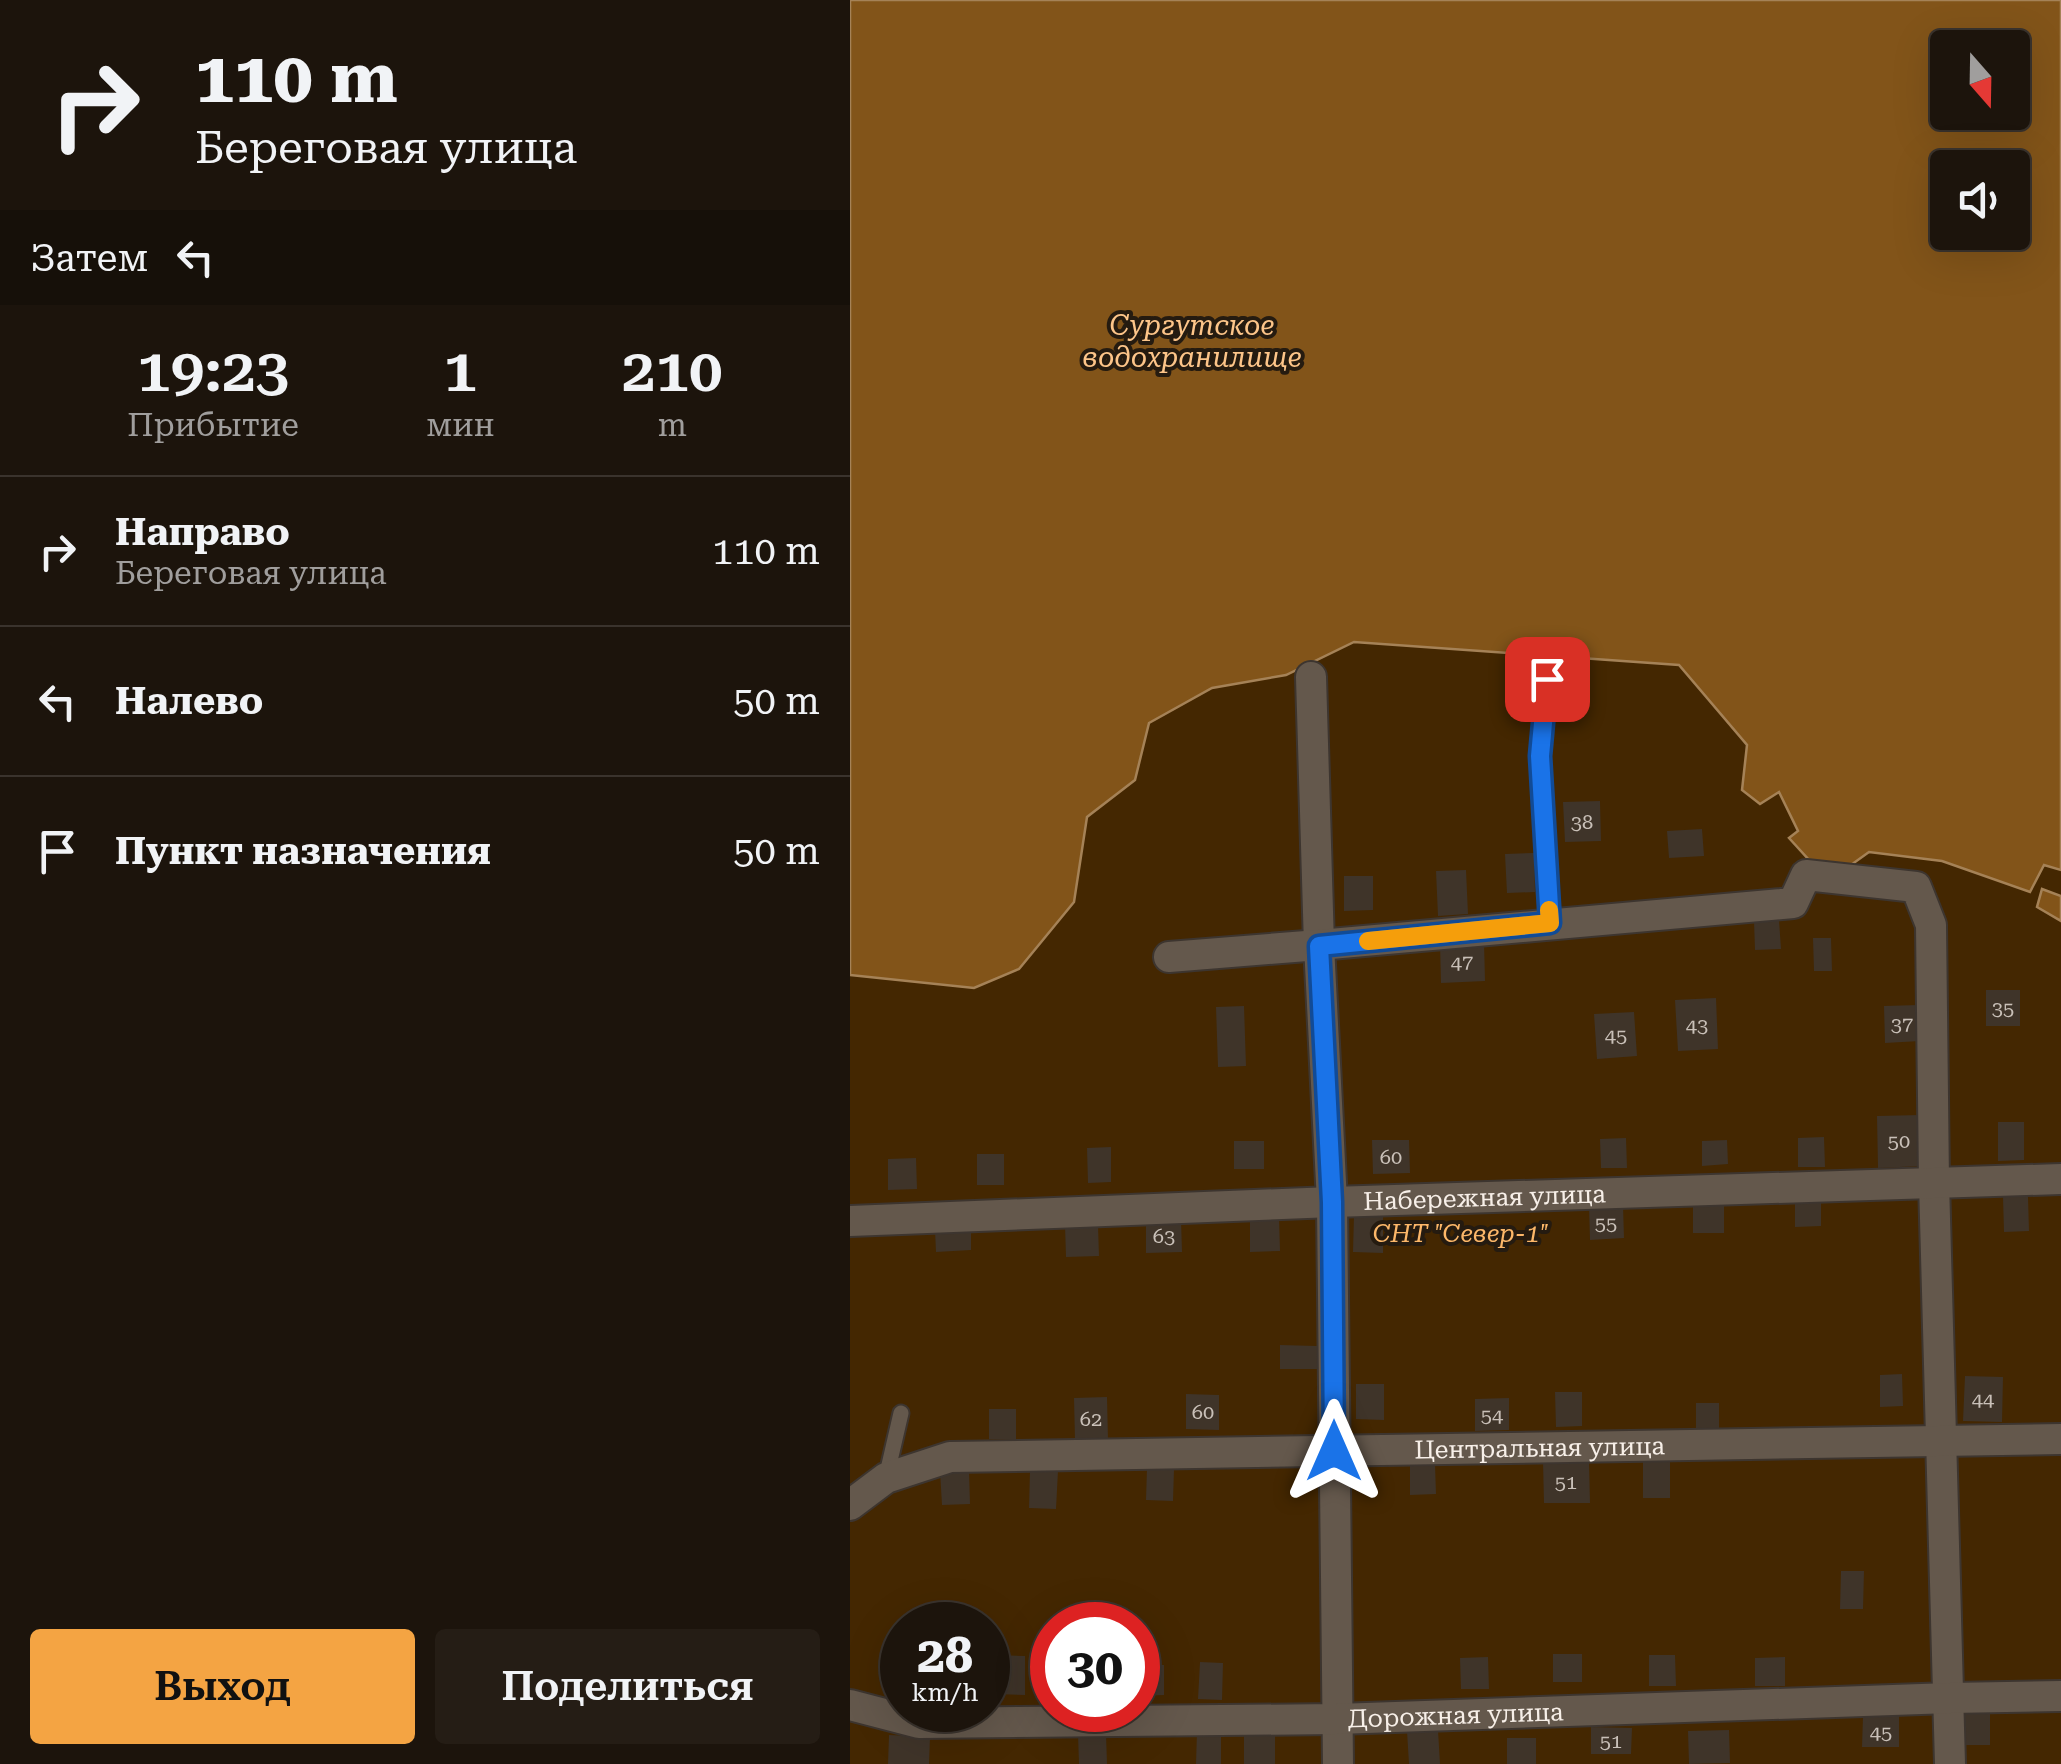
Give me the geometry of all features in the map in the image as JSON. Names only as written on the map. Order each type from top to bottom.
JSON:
[{"type":"street","points":[[1312,678],[1319,946],[1332,1202],[1338,1764]]},
{"type":"street","points":[[1169,956],[1793,903],[1806,875],[1916,887],[1931,925],[1950,1764]]},
{"type":"street","name":"Набережная улица","points":[[850,1221],[2061,1178]]},
{"type":"street","name":"Центральная улица","points":[[850,1505],[886,1478],[950,1457],[2061,1439]]},
{"type":"street","name":"Дорожная улица","points":[[850,1706],[919,1723],[1336,1719],[2061,1696]]},
{"type":"lane","points":[[1547,679],[1540,756],[1550,923]]},
{"type":"lane","points":[[886,1478],[901,1413]]},
{"type":"green space","name":"СНТ \"Север-1\"","points":[[1354,642],[1679,665],[1747,745],[1779,791],[1798,832],[1790,838],[1942,861],[2030,892],[2044,865],[2061,870],[2061,896],[2042,889],[2037,907],[2061,921],[2061,1764],[850,1764],[850,975],[861,975],[1074,902],[1087,817],[1135,780],[1149,723],[1212,688],[1286,675]]},
{"type":"water","name":"Сургутское водохранилище","points":[[850,0],[2061,0],[2061,870],[2044,865],[2030,892],[1942,861],[1869,852],[1844,870],[1811,862],[1789,838],[1798,831],[1779,792],[1760,804],[1742,790],[1747,745],[1679,665],[1354,642],[1286,675],[1212,688],[1149,723],[1135,780],[1087,817],[1074,902],[1019,969],[974,988],[850,975]]},
{"type":"water","points":[[2042,889],[2061,896],[2061,921],[2037,907]]},
{"type":"building","points":[[1600,801],[1601,841],[1565,842],[1563,802]]},
{"type":"building","points":[[1702,829],[1704,856],[1669,858],[1667,831]]},
{"type":"building","points":[[1534,853],[1535,892],[1507,893],[1505,854]]},
{"type":"building","points":[[1466,870],[1468,914],[1438,916],[1436,871]]},
{"type":"building","points":[[1344,876],[1373,876],[1373,910],[1344,911]]},
{"type":"building","points":[[1779,920],[1781,949],[1755,950],[1754,921]]},
{"type":"building","points":[[1813,938],[1831,938],[1832,971],[1814,971]]},
{"type":"building","points":[[1484,941],[1485,981],[1441,983],[1440,943]]},
{"type":"building","points":[[1986,990],[2020,990],[2020,1026],[1986,1026]]},
{"type":"building","points":[[1716,998],[1718,1049],[1678,1051],[1675,1000]]},
{"type":"building","points":[[1919,1005],[1920,1041],[1885,1043],[1884,1006]]},
{"type":"building","points":[[1244,1006],[1246,1066],[1218,1067],[1216,1007]]},
{"type":"building","points":[[1634,1012],[1637,1056],[1597,1059],[1594,1014]]},
{"type":"building","points":[[1921,1115],[1922,1166],[1878,1168],[1877,1116]]},
{"type":"building","points":[[1998,1122],[2024,1122],[2024,1160],[1998,1161]]},
{"type":"building","points":[[1824,1137],[1825,1167],[1798,1167],[1798,1138]]},
{"type":"building","points":[[1626,1138],[1627,1168],[1601,1168],[1600,1139]]},
{"type":"building","points":[[1372,1140],[1409,1140],[1410,1173],[1373,1174]]},
{"type":"building","points":[[1727,1140],[1728,1164],[1702,1166],[1702,1141]]},
{"type":"building","points":[[1234,1141],[1264,1141],[1264,1169],[1234,1169]]},
{"type":"building","points":[[1111,1147],[1111,1182],[1088,1183],[1087,1148]]},
{"type":"building","points":[[977,1154],[1004,1154],[1004,1185],[977,1185]]},
{"type":"building","points":[[916,1158],[917,1189],[888,1190],[888,1159]]},
{"type":"building","points":[[2003,1197],[2028,1197],[2029,1231],[2004,1232]]},
{"type":"building","points":[[1693,1201],[1724,1201],[1724,1233],[1693,1233]]},
{"type":"building","points":[[1821,1201],[1821,1226],[1795,1227],[1795,1202]]},
{"type":"building","points":[[1623,1205],[1624,1238],[1590,1240],[1589,1207]]},
{"type":"building","points":[[1354,1215],[1383,1216],[1383,1253],[1353,1252]]},
{"type":"building","points":[[1250,1217],[1279,1217],[1280,1251],[1250,1252]]},
{"type":"building","points":[[1181,1219],[1182,1252],[1146,1253],[1146,1220]]},
{"type":"building","points":[[1065,1225],[1098,1225],[1099,1256],[1066,1257]]},
{"type":"building","points":[[971,1229],[971,1250],[936,1252],[935,1230]]},
{"type":"building","points":[[1280,1345],[1317,1346],[1317,1369],[1280,1369]]},
{"type":"building","points":[[1902,1374],[1903,1406],[1880,1407],[1880,1375]]},
{"type":"building","points":[[1965,1376],[2003,1377],[2002,1422],[1963,1421]]},
{"type":"building","points":[[1356,1384],[1384,1384],[1384,1420],[1356,1419]]},
{"type":"building","points":[[1555,1392],[1582,1392],[1582,1426],[1556,1427]]},
{"type":"building","points":[[1186,1394],[1219,1395],[1219,1430],[1186,1429]]},
{"type":"building","points":[[1107,1397],[1108,1440],[1075,1441],[1074,1398]]},
{"type":"building","points":[[1509,1398],[1509,1430],[1475,1431],[1475,1399]]},
{"type":"building","points":[[1696,1403],[1719,1403],[1719,1428],[1696,1428]]},
{"type":"building","points":[[989,1409],[1016,1409],[1016,1439],[989,1439]]},
{"type":"building","points":[[1643,1460],[1670,1461],[1670,1498],[1643,1498]]},
{"type":"building","points":[[1543,1461],[1589,1461],[1590,1503],[1544,1503]]},
{"type":"building","points":[[1410,1464],[1435,1464],[1436,1494],[1410,1495]]},
{"type":"building","points":[[1147,1468],[1174,1469],[1173,1501],[1146,1500]]},
{"type":"building","points":[[969,1470],[970,1504],[942,1505],[940,1471]]},
{"type":"building","points":[[1030,1470],[1058,1471],[1056,1509],[1029,1508]]},
{"type":"building","points":[[1841,1571],[1864,1571],[1863,1609],[1840,1609]]},
{"type":"building","points":[[1553,1654],[1582,1654],[1582,1682],[1553,1682]]},
{"type":"building","points":[[1649,1655],[1675,1655],[1676,1686],[1649,1686]]},
{"type":"building","points":[[1010,1656],[1025,1656],[1025,1695],[1010,1695]]},
{"type":"building","points":[[1488,1657],[1489,1689],[1461,1689],[1460,1658]]},
{"type":"building","points":[[1785,1657],[1785,1686],[1755,1686],[1755,1658]]},
{"type":"building","points":[[1200,1662],[1223,1663],[1222,1700],[1198,1699]]},
{"type":"building","points":[[1160,1665],[1164,1665],[1164,1695],[1160,1695]]},
{"type":"building","points":[[1965,1712],[1990,1712],[1990,1745],[1965,1745]]},
{"type":"building","points":[[1863,1716],[1899,1716],[1899,1747],[1862,1747]]},
{"type":"building","points":[[1591,1727],[1632,1728],[1631,1754],[1591,1754]]},
{"type":"building","points":[[1438,1730],[1440,1764],[1409,1764],[1407,1731]]},
{"type":"building","points":[[1729,1730],[1730,1763],[1689,1764],[1688,1731]]},
{"type":"building","points":[[1197,1731],[1221,1731],[1221,1764],[1196,1764]]},
{"type":"building","points":[[1078,1734],[1106,1734],[1107,1764],[1079,1764]]},
{"type":"building","points":[[889,1735],[930,1737],[929,1764],[888,1764]]},
{"type":"building","points":[[1244,1735],[1275,1735],[1275,1764],[1244,1764]]},
{"type":"building","points":[[1507,1738],[1536,1738],[1536,1764],[1507,1764]]},
{"type":"slow traffic","points":[[1368,941],[1550,923],[1549,910]]},
{"type":"route","points":[[1334,1451],[1332,1202],[1319,946],[1550,923],[1540,756],[1547,679]]}]
